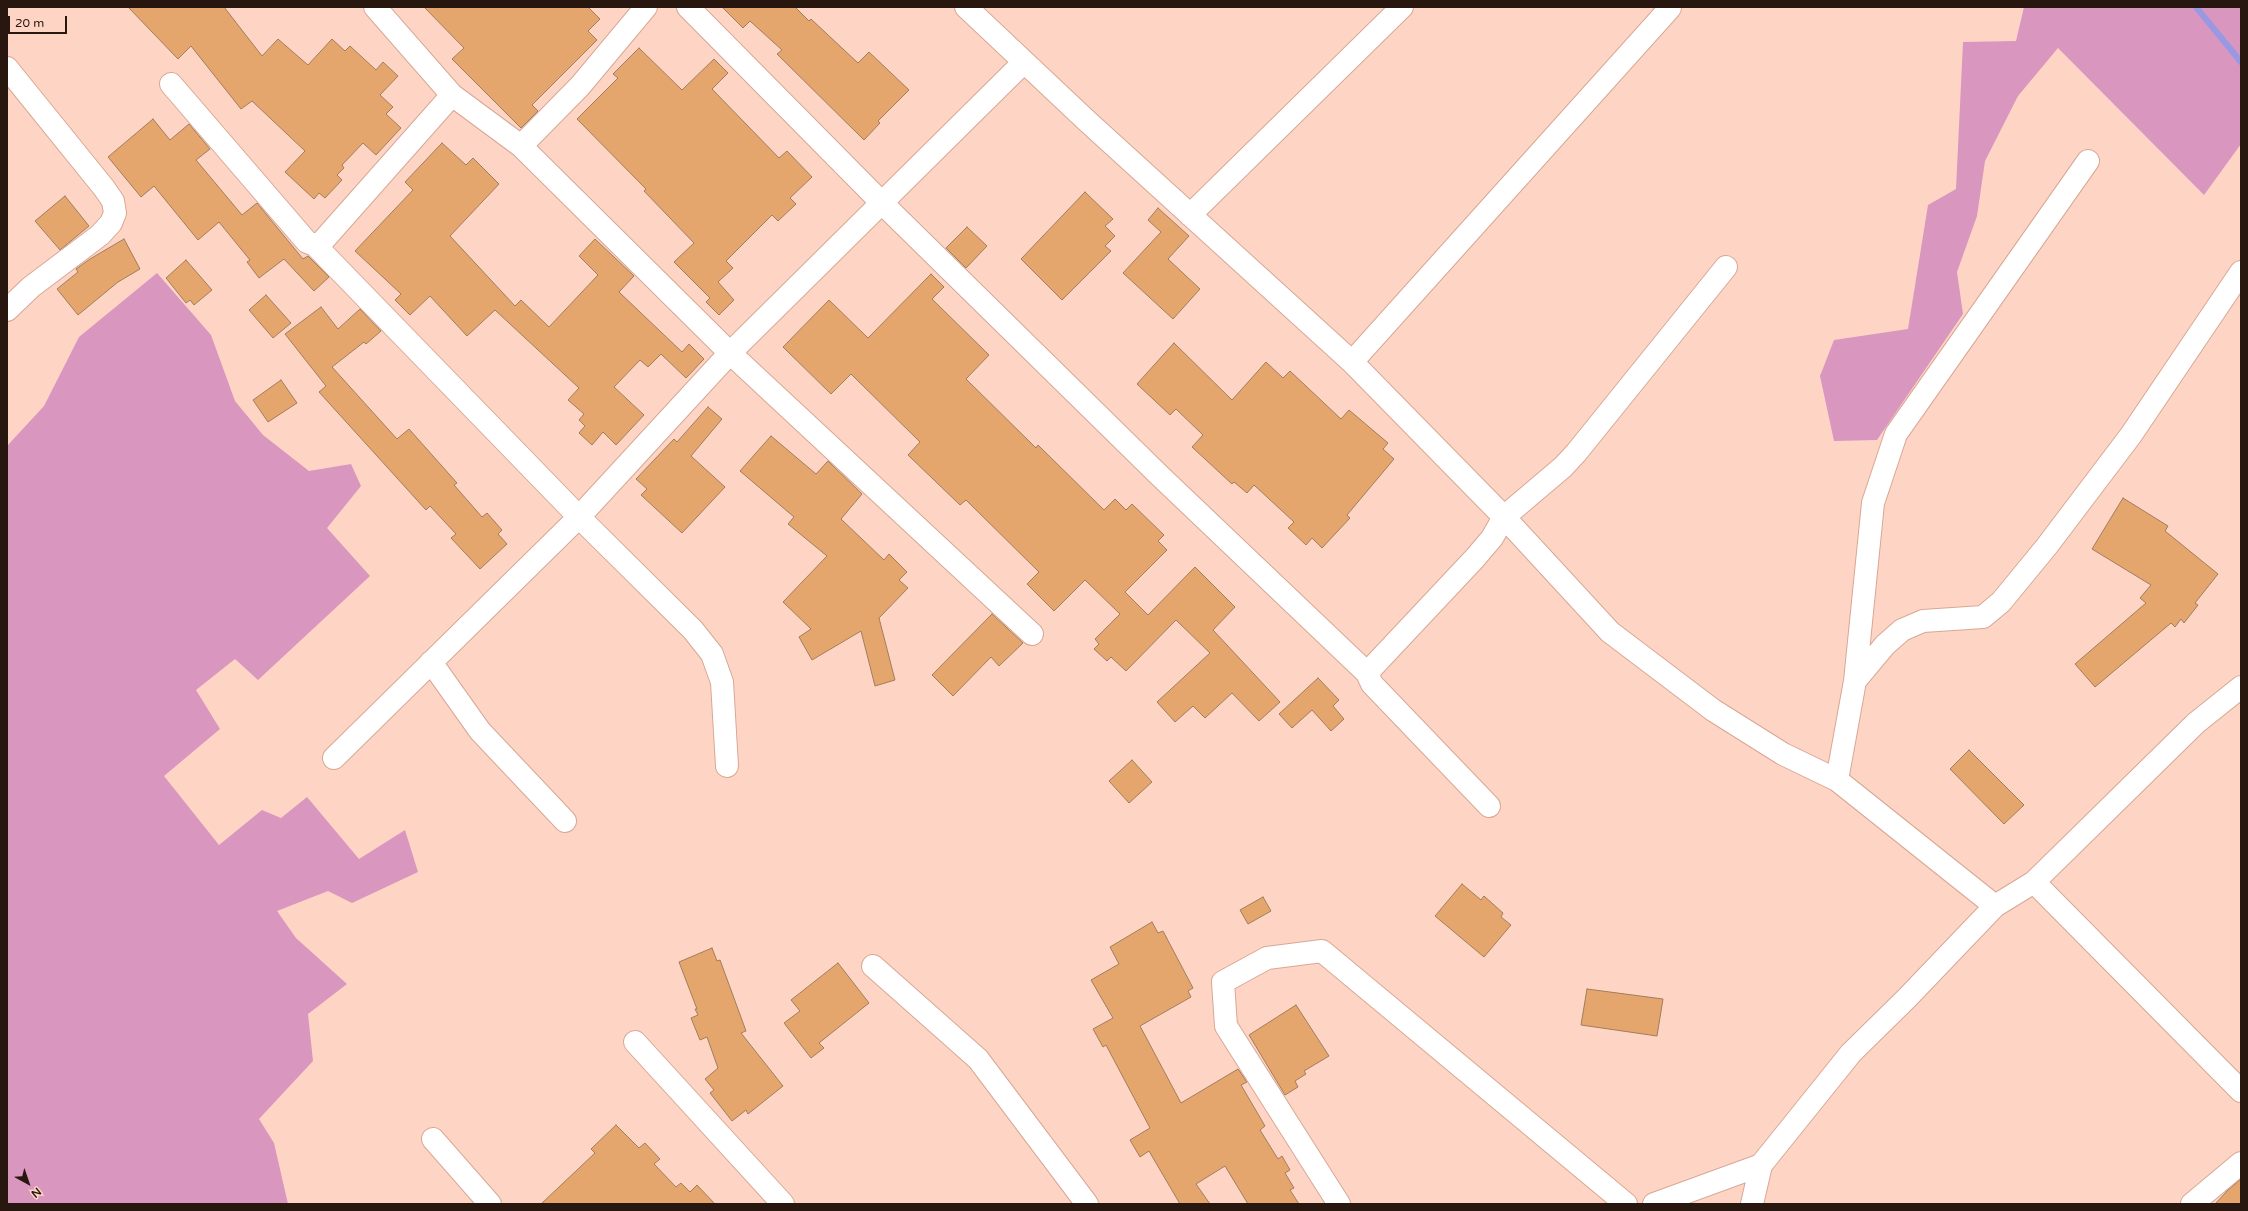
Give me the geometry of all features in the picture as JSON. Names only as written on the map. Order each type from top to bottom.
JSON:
[{"type":"street","points":[[375,7],[452,95],[521,146],[730,353],[1032,634]]},
{"type":"street","points":[[521,146],[580,86],[646,7]]},
{"type":"street","points":[[688,7],[881,202],[1159,475],[1367,673],[1372,684],[1489,806]]},
{"type":"street","points":[[966,7],[1190,215],[1352,362],[1504,517],[1610,632],[1713,710],[1783,754],[1837,780],[1996,906]]},
{"type":"street","points":[[1190,215],[1402,7]]},
{"type":"street","points":[[1352,362],[1670,8]]},
{"type":"street","points":[[334,758],[579,517],[730,353],[1024,62]]},
{"type":"street","points":[[7,68],[104,188],[113,201],[115,213],[111,223],[100,235],[31,287],[7,310]]},
{"type":"street","points":[[170,84],[307,242],[314,245],[579,517],[693,630],[712,654],[722,682],[727,766]]},
{"type":"street","points":[[314,245],[321,243],[452,95]]},
{"type":"street","points":[[1837,780],[1855,680],[1873,503],[1896,434],[2088,161]]},
{"type":"street","points":[[1367,673],[1475,558],[1492,538],[1504,517],[1563,467],[1576,453],[1726,267]]},
{"type":"street","points":[[1855,680],[1886,645],[1902,630],[1923,621],[1983,617],[2001,602],[2047,546],[2130,435],[2241,272]]},
{"type":"street","points":[[431,662],[480,731],[565,821]]},
{"type":"street","points":[[1752,1204],[1761,1165],[1851,1053],[1907,998],[1996,906],[2034,882],[2196,723],[2241,687]]},
{"type":"street","points":[[2034,882],[2241,1091]]},
{"type":"street","points":[[1339,1204],[1226,1026],[1223,982],[1267,958],[1322,951],[1626,1204]]},
{"type":"street","points":[[873,966],[978,1059],[1088,1204]]},
{"type":"street","points":[[635,1042],[783,1204]]},
{"type":"street","points":[[433,1139],[490,1204]]},
{"type":"street","points":[[2192,1204],[2241,1163]]},
{"type":"street","points":[[1654,1204],[1761,1165]]},
{"type":"shaded area","points":[[2024,7],[2241,7],[2241,144],[2204,195],[2058,48],[2018,96],[1985,161],[1977,216],[1957,272],[1963,314],[1877,440],[1834,441],[1820,376],[1834,340],[1908,329],[1928,205],[1956,189],[1963,42],[2016,41]]},
{"type":"shaded area","points":[[157,273],[211,335],[235,401],[263,435],[309,471],[351,464],[361,486],[327,528],[370,576],[258,680],[235,659],[196,690],[220,729],[164,776],[219,845],[262,810],[281,818],[307,797],[359,859],[405,830],[418,872],[352,903],[328,891],[277,911],[296,938],[347,984],[308,1014],[313,1061],[259,1119],[274,1143],[288,1204],[7,1204],[7,446],[44,406],[79,337]]},
{"type":"building","points":[[128,7],[224,7],[262,56],[278,39],[308,65],[332,39],[345,51],[350,46],[376,70],[383,62],[398,76],[380,95],[393,107],[386,114],[401,128],[376,155],[363,143],[342,165],[344,168],[337,175],[342,180],[325,198],[319,193],[314,199],[285,172],[305,151],[252,101],[241,109],[191,46],[178,59]]},
{"type":"building","points":[[424,7],[588,7],[600,19],[588,31],[597,40],[532,105],[538,111],[521,128],[452,59],[464,48]]},
{"type":"building","points":[[722,7],[795,7],[809,21],[811,19],[858,63],[869,52],[909,90],[878,121],[880,123],[864,140],[777,54],[782,50],[750,21],[743,28]]},
{"type":"building","points":[[639,48],[682,90],[714,59],[728,73],[712,89],[779,158],[787,151],[812,177],[790,198],[796,204],[778,221],[772,215],[726,261],[733,268],[718,282],[734,300],[719,315],[706,302],[710,298],[674,262],[694,243],[644,191],[646,189],[577,119],[618,78],[613,74]]},
{"type":"building","points":[[153,119],[170,140],[189,124],[210,149],[196,160],[242,215],[257,203],[303,259],[308,256],[329,277],[314,291],[284,259],[259,278],[247,262],[250,260],[219,222],[198,240],[154,186],[141,197],[108,157]]},
{"type":"building","points":[[442,143],[466,165],[473,158],[499,184],[450,236],[515,306],[521,300],[549,327],[598,275],[579,256],[595,239],[634,276],[619,292],[682,352],[689,344],[704,359],[686,378],[661,354],[648,367],[640,360],[614,387],[644,415],[616,445],[603,432],[592,445],[579,433],[585,426],[579,420],[584,414],[568,400],[579,388],[495,310],[467,336],[430,296],[410,315],[395,300],[401,294],[355,251],[413,190],[405,182]]},
{"type":"building","points":[[1085,192],[1113,219],[1105,226],[1115,236],[1105,246],[1111,251],[1062,300],[1021,259]]},
{"type":"building","points":[[65,196],[89,226],[60,250],[35,221]]},
{"type":"building","points":[[1158,208],[1189,236],[1168,259],[1200,289],[1173,319],[1123,273],[1161,232],[1148,220]]},
{"type":"building","points":[[967,227],[987,246],[966,268],[946,248]]},
{"type":"building","points":[[124,239],[140,269],[118,282],[78,315],[57,289],[78,272],[76,269]]},
{"type":"building","points":[[186,260],[212,290],[194,305],[190,300],[186,303],[166,278]]},
{"type":"building","points":[[931,274],[944,287],[932,299],[989,355],[966,379],[1036,448],[1038,445],[1104,510],[1115,499],[1126,510],[1132,504],[1164,535],[1158,541],[1167,550],[1125,592],[1148,615],[1195,567],[1235,607],[1213,630],[1280,702],[1259,721],[1232,693],[1205,718],[1193,706],[1175,722],[1157,702],[1210,653],[1176,620],[1126,671],[1111,657],[1107,661],[1094,649],[1099,644],[1095,639],[1120,614],[1085,580],[1054,611],[1027,584],[1039,572],[966,500],[960,505],[908,455],[920,442],[851,374],[831,394],[783,347],[829,300],[868,338]]},
{"type":"building","points":[[266,295],[291,323],[273,338],[249,310]]},
{"type":"building","points":[[321,307],[338,329],[360,309],[381,331],[366,344],[364,342],[332,367],[397,439],[409,429],[457,483],[454,485],[482,517],[487,513],[502,530],[498,534],[507,544],[480,569],[451,538],[456,534],[430,506],[426,510],[319,392],[326,386],[285,334]]},
{"type":"building","points":[[1174,343],[1232,400],[1266,362],[1283,378],[1290,371],[1341,419],[1349,410],[1388,443],[1383,449],[1394,459],[1347,515],[1350,518],[1322,548],[1312,538],[1306,545],[1288,528],[1294,522],[1254,485],[1247,493],[1234,482],[1232,484],[1192,447],[1203,435],[1176,409],[1170,415],[1137,384]]},
{"type":"building","points":[[281,380],[297,403],[268,422],[253,400]]},
{"type":"building","points":[[708,407],[722,419],[691,456],[725,487],[682,533],[641,495],[647,489],[636,479],[674,439],[677,442]]},
{"type":"building","points":[[771,436],[816,474],[828,461],[862,494],[841,519],[884,560],[889,554],[907,572],[899,580],[908,588],[879,618],[895,680],[875,686],[861,631],[812,660],[799,637],[811,629],[783,602],[827,556],[788,524],[794,517],[740,471]]},
{"type":"building","points":[[2123,498],[2168,526],[2165,531],[2218,574],[2195,603],[2198,605],[2184,623],[2181,619],[2175,627],[2171,623],[2095,687],[2075,664],[2146,603],[2140,598],[2151,585],[2092,549]]},
{"type":"building","points":[[992,614],[1023,643],[999,666],[991,657],[953,696],[932,675]]},
{"type":"building","points":[[1318,678],[1339,700],[1333,706],[1344,719],[1331,731],[1312,710],[1292,728],[1279,714]]},
{"type":"building","points":[[1969,750],[2024,805],[2004,824],[1950,769]]},
{"type":"building","points":[[1132,760],[1152,782],[1129,803],[1109,781]]},
{"type":"building","points":[[1462,884],[1481,900],[1484,896],[1503,913],[1501,917],[1511,925],[1484,957],[1435,916]]},
{"type":"building","points":[[1263,897],[1271,911],[1248,924],[1240,910]]},
{"type":"building","points":[[1152,922],[1158,933],[1163,931],[1193,988],[1188,991],[1191,997],[1140,1026],[1181,1103],[1238,1069],[1247,1082],[1241,1085],[1265,1126],[1260,1130],[1278,1159],[1282,1156],[1290,1170],[1285,1173],[1294,1188],[1290,1190],[1299,1204],[1248,1204],[1225,1166],[1196,1184],[1210,1204],[1180,1204],[1149,1151],[1140,1157],[1130,1140],[1150,1128],[1106,1045],[1103,1047],[1093,1029],[1113,1018],[1091,980],[1119,964],[1110,947]]},
{"type":"building","points":[[712,948],[717,961],[720,960],[746,1031],[741,1033],[783,1086],[748,1114],[746,1110],[732,1121],[710,1093],[714,1090],[705,1079],[718,1068],[707,1037],[700,1040],[691,1018],[698,1015],[695,1009],[697,1009],[679,962]]},
{"type":"building","points":[[838,963],[869,1003],[819,1043],[824,1048],[811,1058],[784,1023],[800,1011],[791,1000]]},
{"type":"building","points":[[1587,989],[1663,999],[1657,1036],[1581,1025]]},
{"type":"building","points":[[1296,1005],[1329,1056],[1304,1071],[1306,1074],[1295,1081],[1298,1087],[1285,1095],[1249,1035]]},
{"type":"building","points":[[616,1125],[639,1148],[645,1143],[660,1159],[654,1164],[676,1187],[681,1183],[690,1192],[697,1185],[715,1204],[541,1204],[595,1153],[591,1149]]},
{"type":"building","points":[[2241,1179],[2241,1204],[2215,1204],[2228,1190]]},
{"type":"waterway","points":[[2196,7],[2241,62]]}]
